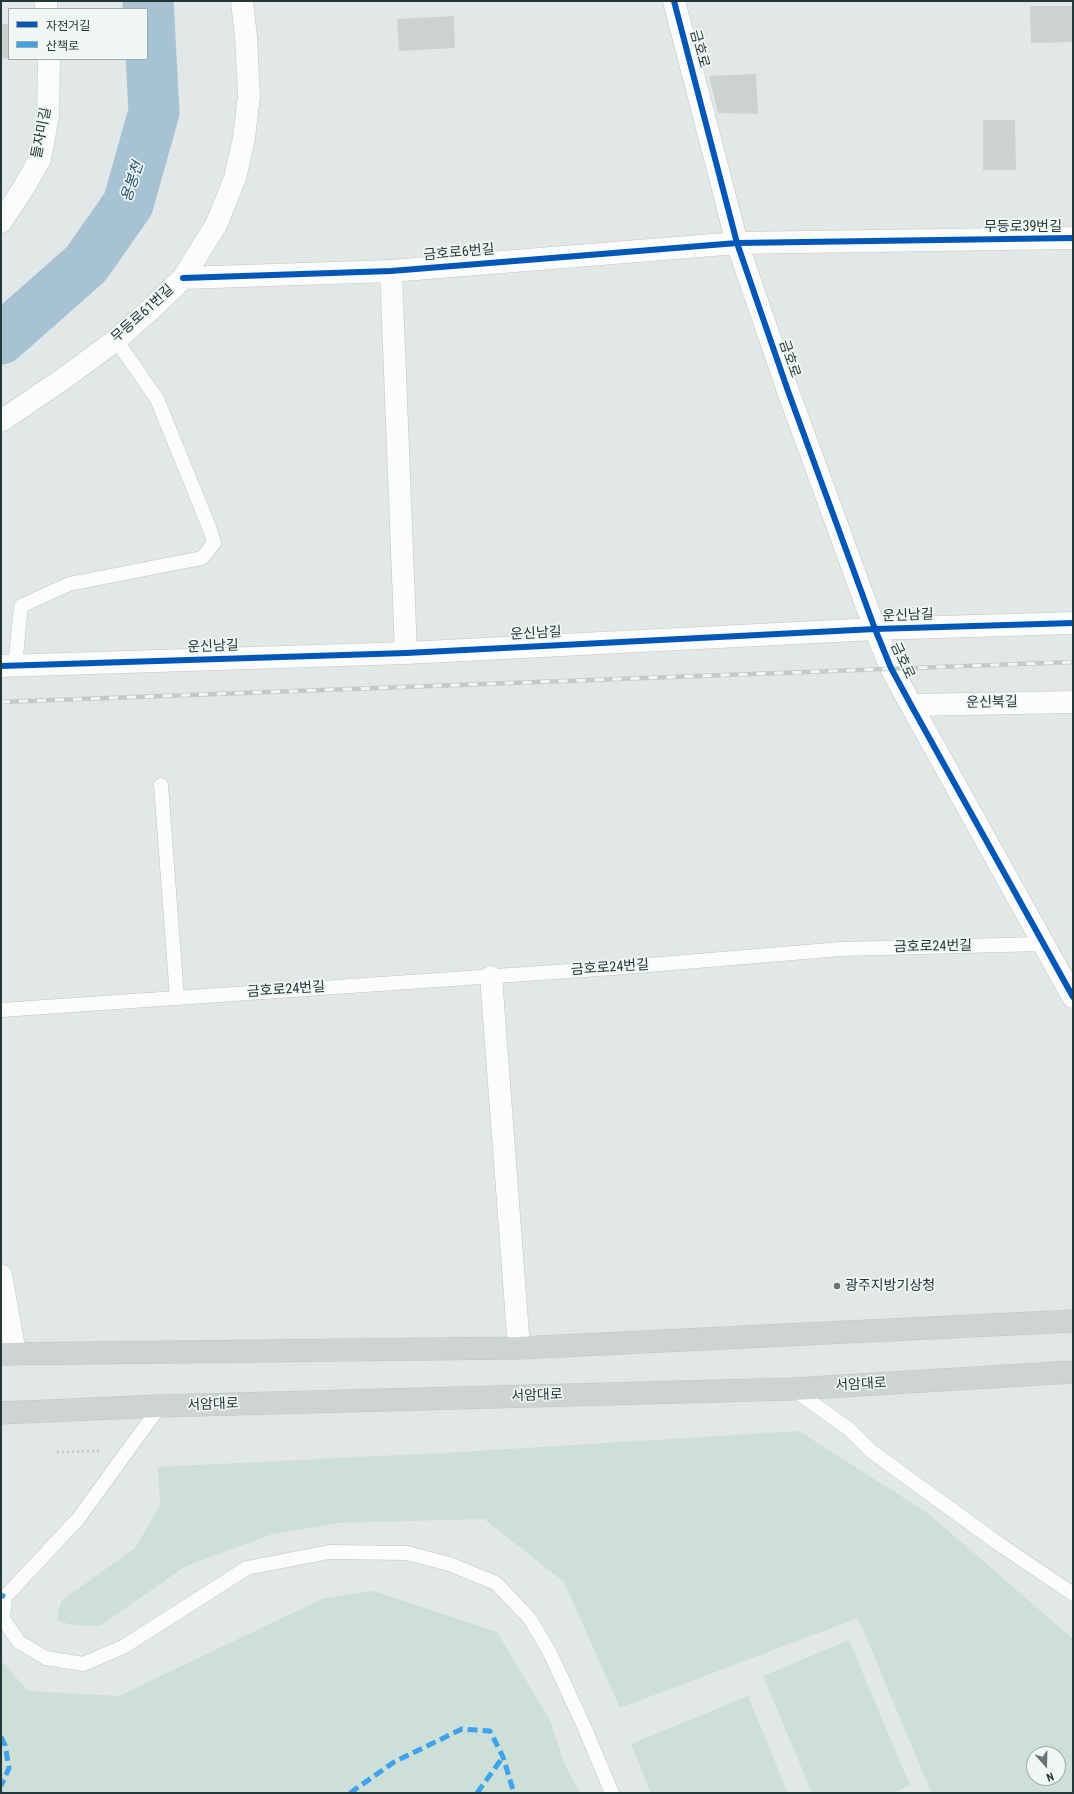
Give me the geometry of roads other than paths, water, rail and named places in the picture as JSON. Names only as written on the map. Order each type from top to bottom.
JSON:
[{"type":"main road","points":[[8,1353],[519,1348],[1073,1321]]},
{"type":"main road","name":"서암대로","points":[[1,1413],[160,1406],[793,1389],[1073,1372]]},
{"type":"street","name":"무등로61번길","points":[[1,421],[64,379],[116,340],[183,278],[216,225],[235,178],[244,138],[249,96],[246,37],[242,1]]},
{"type":"street","name":"금호로","points":[[674,1],[737,243],[788,391],[875,629],[892,668],[911,705],[1042,944],[1073,997]]},
{"type":"street","name":"들자미길","points":[[1,222],[23,189],[40,159],[48,116],[49,60]]},
{"type":"street","name":"무등로39번길","points":[[737,243],[1073,238]]},
{"type":"street","name":"금호로6번길","points":[[183,278],[391,271],[737,243]]},
{"type":"street","points":[[391,271],[406,653]]},
{"type":"street","name":"운신남길","points":[[8,666],[406,653],[875,629],[1073,623]]},
{"type":"street","name":"운신북길","points":[[911,705],[1073,702]]},
{"type":"street","points":[[491,977],[519,1348]]},
{"type":"street","points":[[1,1275],[8,1353]]},
{"type":"lane","points":[[8,666],[20,606],[69,584],[202,558],[214,544],[209,527],[157,399],[116,340]]},
{"type":"lane","points":[[161,785],[177,998]]},
{"type":"lane","name":"금호로24번길","points":[[1,1010],[491,977],[841,949],[1042,944]]},
{"type":"lane","points":[[793,1389],[849,1429],[878,1456],[999,1544],[1073,1594]]},
{"type":"lane","points":[[160,1406],[78,1519],[5,1597],[3,1619],[19,1642],[46,1658],[82,1664],[123,1647],[247,1568],[329,1552],[407,1553],[449,1564],[496,1583],[530,1619],[549,1651],[612,1793]]},
{"type":"waterway","name":"용봉천","points":[[1,339],[86,264],[128,204],[154,112],[148,1]]},
{"type":"railway","points":[[1,702],[1073,662]]},
{"type":"place","name":"광주지방기상청","points":[[837,1286]]}]
